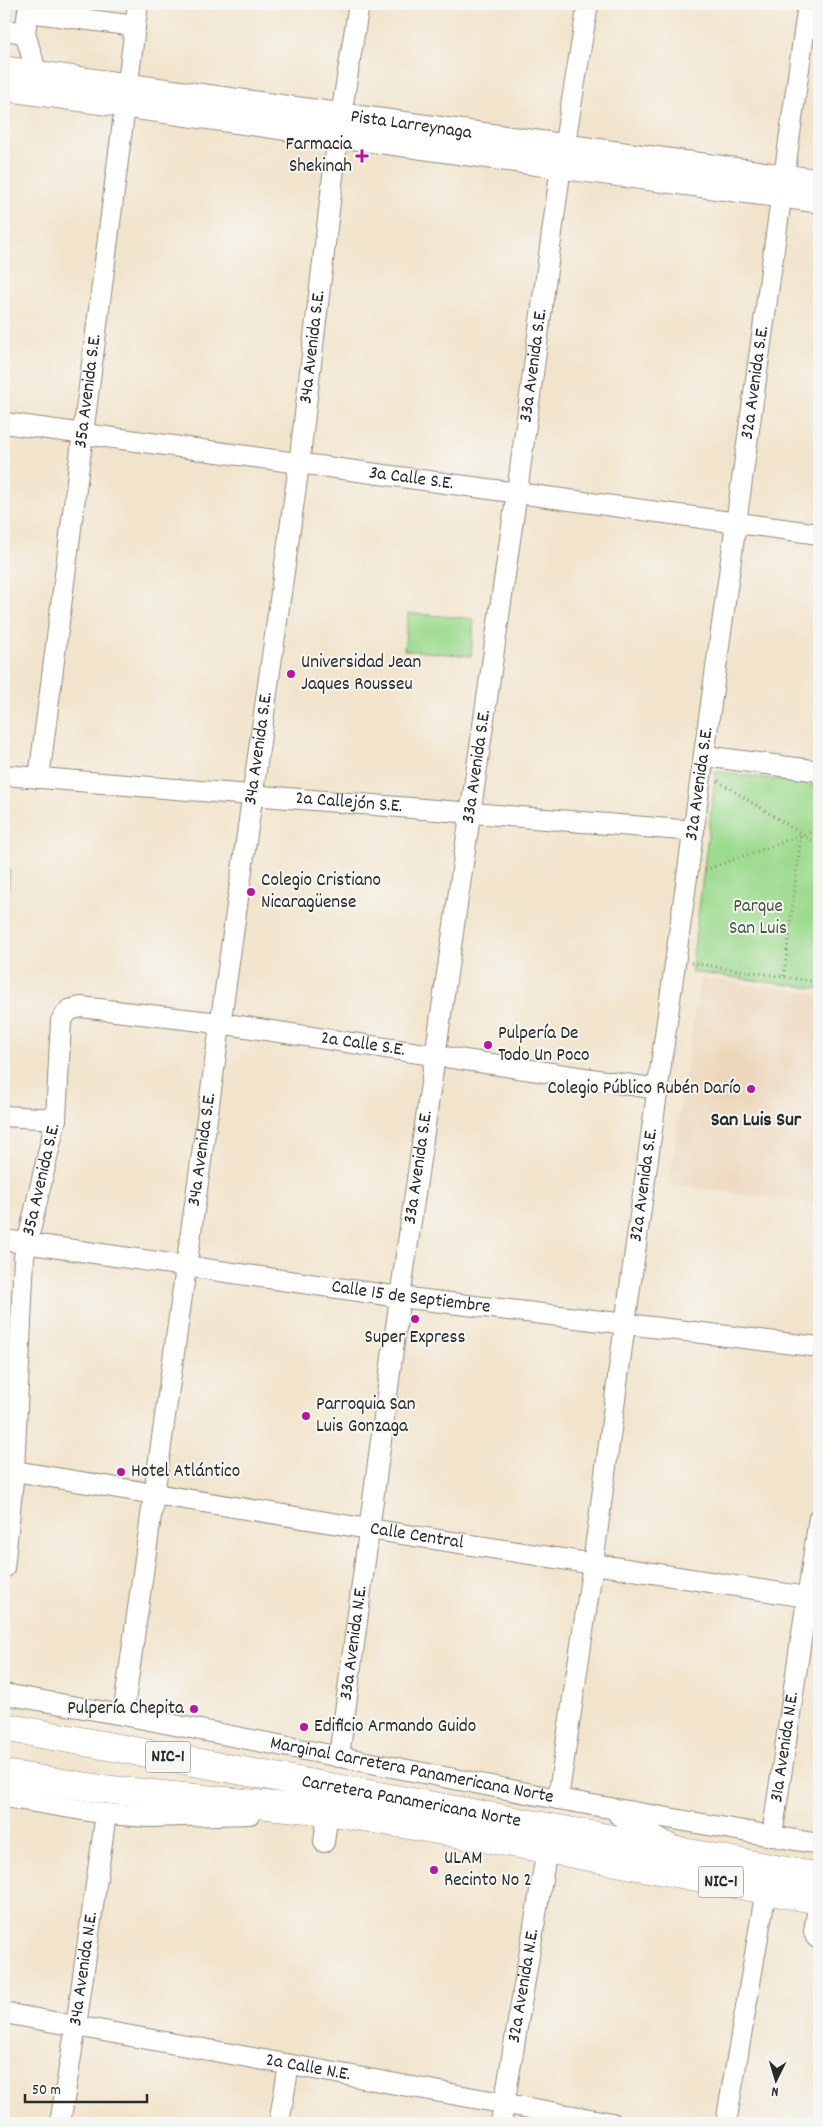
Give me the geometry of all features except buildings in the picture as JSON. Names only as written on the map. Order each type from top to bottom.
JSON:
[{"type":"highway","name":"Carretera Panamericana Norte","points":[[4,1727],[819,1877]]},
{"type":"highway","name":"Carretera Panamericana Norte","points":[[4,1774],[102,1790],[328,1811],[547,1849],[819,1900]]},
{"type":"main road","name":"Pista Larreynaga","points":[[4,69],[37,74],[125,96]]},
{"type":"main road","name":"Pista Larreynaga","points":[[4,88],[125,96],[340,125],[782,186],[819,200]]},
{"type":"main road","name":"Pista Larreynaga","points":[[782,186],[819,182]]},
{"type":"street","name":"35a Avenida S.E.","points":[[39,778],[138,4]]},
{"type":"street","name":"34a Avenida S.E.","points":[[153,1493],[299,465],[340,125],[359,4]]},
{"type":"street","name":"33a Avenida S.E.","points":[[369,1529],[400,1297],[517,492],[562,157],[588,4]]},
{"type":"street","name":"32a Avenida S.E.","points":[[593,1564],[808,4]]},
{"type":"street","points":[[37,74],[25,33],[28,8],[135,26]]},
{"type":"street","points":[[4,30],[25,33]]},
{"type":"street","name":"3a Calle S.E.","points":[[4,423],[299,465],[517,492],[819,534]]},
{"type":"street","points":[[704,764],[819,771]]},
{"type":"street","name":"2a Callejón S.E.","points":[[4,775],[694,831]]},
{"type":"street","name":"2a Calle S.E.","points":[[70,1010],[81,1007],[219,1024],[658,1089]]},
{"type":"street","name":"35a Avenida S.E.","points":[[4,1568],[14,1471],[10,1402],[24,1257],[56,1119],[61,1021],[70,1010]]},
{"type":"street","points":[[4,1116],[56,1119]]},
{"type":"street","name":"Calle 15 de Septiembre","points":[[4,1240],[400,1297],[819,1347]]},
{"type":"street","name":"Calle Central","points":[[14,1471],[814,1599]]},
{"type":"street","points":[[123,1715],[153,1493]]},
{"type":"street","name":"31a Avenida N.E.","points":[[772,1836],[814,1599],[819,1518]]},
{"type":"street","name":"33a Avenida N.E.","points":[[339,1757],[369,1529]]},
{"type":"street","points":[[558,1798],[593,1564]]},
{"type":"street","name":"Marginal Carretera Panamericana Norte","points":[[4,1694],[607,1808],[819,1844]]},
{"type":"street","points":[[4,1797],[106,1814]]},
{"type":"street","points":[[607,1808],[686,1853]]},
{"type":"street","points":[[324,1842],[328,1811]]},
{"type":"street","name":"NIC-1","points":[[106,1814],[150,1817],[328,1811]]},
{"type":"street","name":"34a Avenida N.E.","points":[[60,2123],[76,2026],[106,1814]]},
{"type":"street","name":"32a Avenida N.E.","points":[[501,2123],[547,1849]]},
{"type":"street","points":[[726,2123],[766,1890]]},
{"type":"street","points":[[819,1900],[814,1932],[819,1940]]},
{"type":"street","name":"2a Calle N.E.","points":[[4,2013],[612,2123]]},
{"type":"street","points":[[279,2123],[289,2065]]},
{"type":"path","points":[[704,764],[801,835],[819,845]]},
{"type":"path","points":[[688,876],[819,829]]},
{"type":"path","points":[[784,976],[801,835]]},
{"type":"path","points":[[676,961],[819,982]]},
{"type":"shaded area","name":"Colegio Público Rubén Darío","points":[[700,978],[819,994],[819,1205],[669,1184]]},
{"type":"green space","points":[[408,613],[474,619],[471,656],[404,650]]},
{"type":"green space","name":"Parque San Luis","points":[[716,771],[819,786],[819,989],[691,972]]},
{"type":"green space","points":[[4,857],[10,871],[4,947]]},
{"type":"place","name":"Farmacia Shekinah","points":[[362,156]]},
{"type":"place","name":"Universidad Jean Jaques Rousseu","points":[[291,674]]},
{"type":"place","name":"Colegio Cristiano Nicaragüense","points":[[251,892]]},
{"type":"place","name":"Pulpería De Todo Un Poco","points":[[488,1045]]},
{"type":"place","name":"Colegio Público Rubén Darío","points":[[751,1089]]},
{"type":"place","name":"Super Express","points":[[415,1319]]},
{"type":"place","name":"Parroquia San Luis Gonzaga","points":[[306,1416]]},
{"type":"place","name":"Hotel Atlántico","points":[[121,1472]]},
{"type":"place","name":"Pulpería Chepita","points":[[194,1709]]},
{"type":"place","name":"Edificio Armando Guido","points":[[304,1727]]},
{"type":"place","name":"ULAM Recinto No 2","points":[[434,1870]]},
{"type":"district","name":"San Luis Sur","points":[[756,1121]]}]
